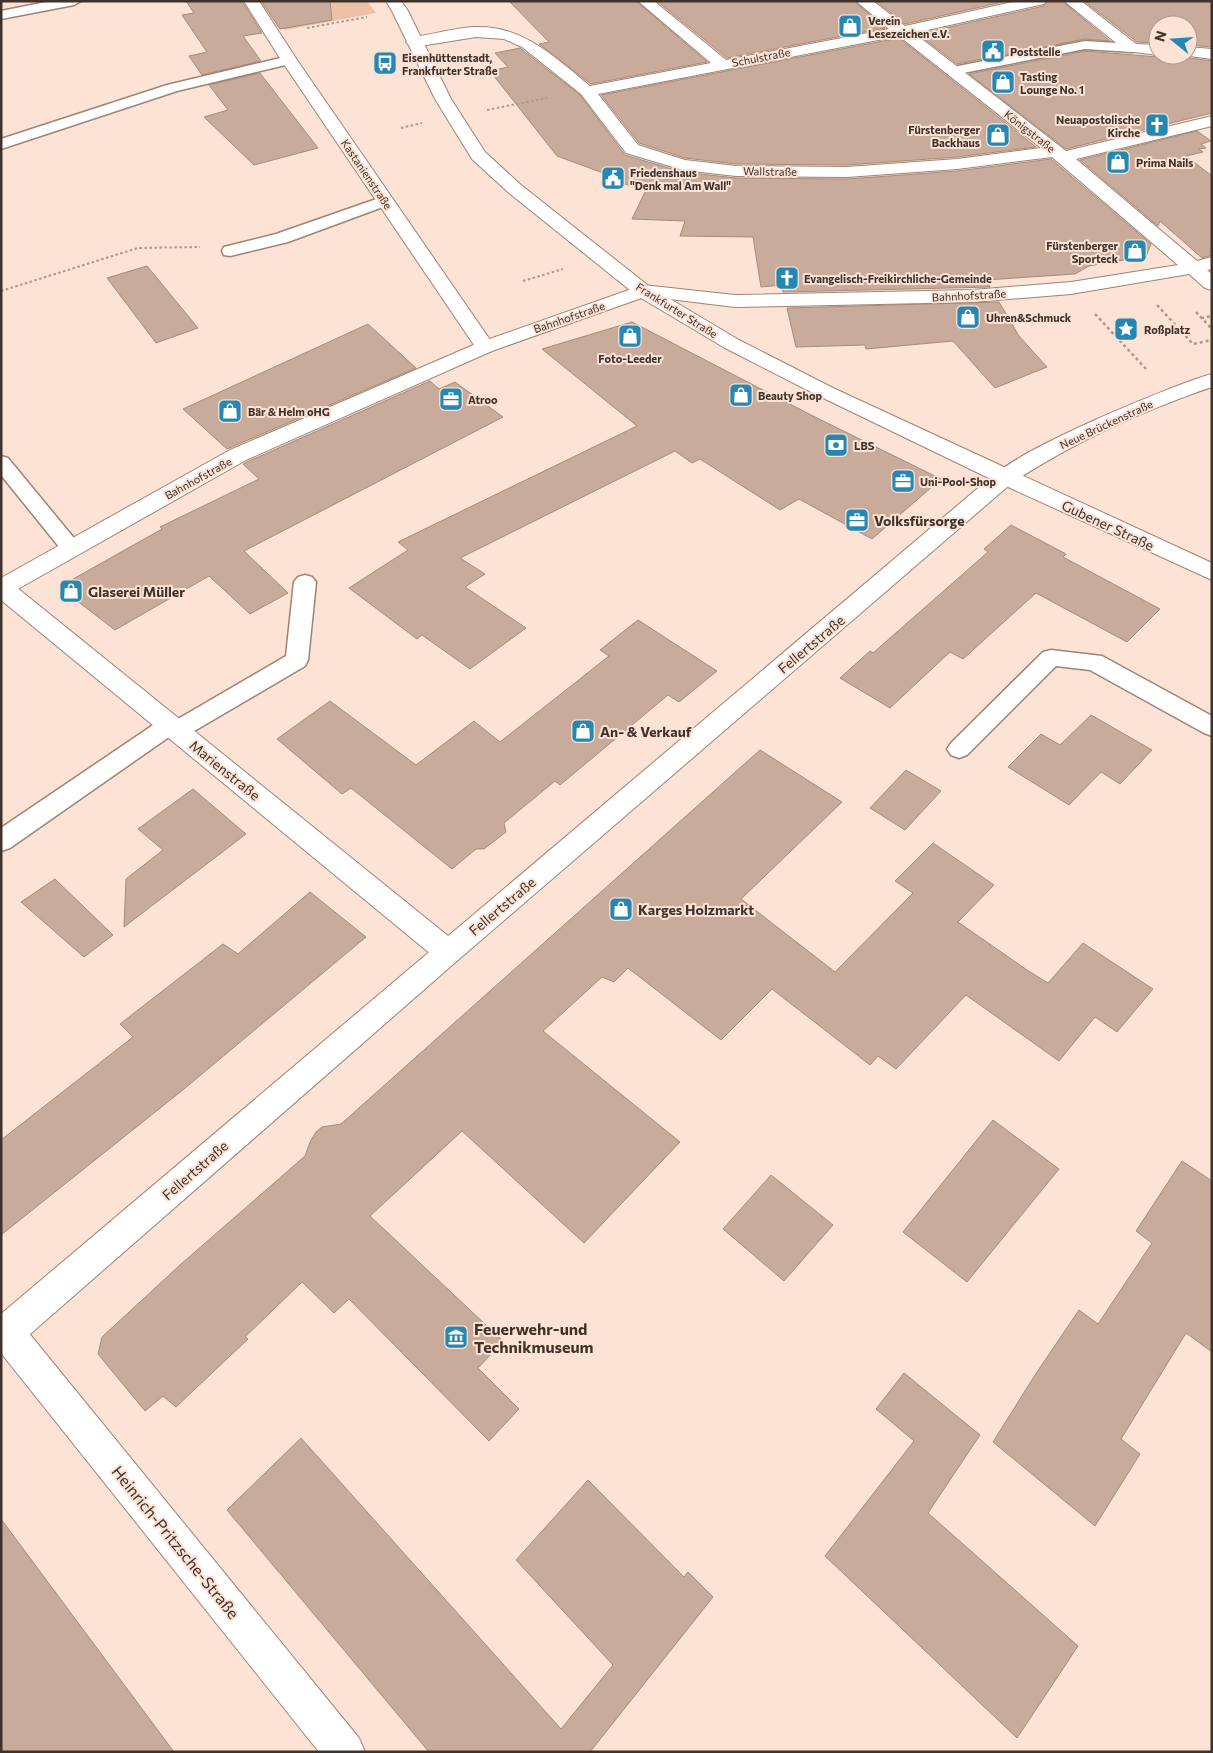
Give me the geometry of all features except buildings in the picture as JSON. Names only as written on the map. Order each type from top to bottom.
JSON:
[{"type":"street","name":"Kastanienstraße","points":[[251,1],[272,35],[485,347]]},
{"type":"street","name":"Frankfurter Straße","points":[[393,1],[443,99],[478,155],[515,189],[643,291],[732,344],[834,396],[1005,477]]},
{"type":"street","points":[[645,1],[722,64]]},
{"type":"street","name":"Königstraße","points":[[863,1],[1059,154],[1192,268]]},
{"type":"street","name":"Schulstraße","points":[[586,91],[902,31],[1039,1]]},
{"type":"street","points":[[1071,1],[1132,48],[1148,49]]},
{"type":"street","name":"Wallstraße","points":[[414,42],[476,32],[507,35],[527,44],[586,91],[632,150],[683,165],[736,171],[847,172],[1059,154],[1212,121]]},
{"type":"street","points":[[1198,53],[1212,54]]},
{"type":"street","name":"Bahnhofstraße","points":[[2,588],[238,455],[485,347],[643,291],[735,301],[973,296],[1071,288],[1192,268],[1212,262]]},
{"type":"street","points":[[1192,268],[1212,284]]},
{"type":"street","name":"Neue Brückenstraße","points":[[1005,477],[1052,448],[1169,395],[1210,382]]},
{"type":"street","name":"Gubener Straße","points":[[1005,477],[1212,572]]},
{"type":"street","name":"Fellertstraße","points":[[4,1335],[448,952],[1005,477]]},
{"type":"street","name":"Marienstraße","points":[[2,588],[448,952]]},
{"type":"street","name":"Heinrich-Pritzsche-Straße","points":[[4,1335],[345,1752]]},
{"type":"lane","points":[[1,15],[74,1]]},
{"type":"lane","points":[[953,71],[1085,45],[1132,48]]},
{"type":"lane","points":[[1,144],[172,88],[289,60]]},
{"type":"lane","points":[[230,251],[282,238],[385,201]]},
{"type":"lane","points":[[1,462],[71,548]]},
{"type":"lane","points":[[1,841],[173,728],[297,660],[305,582]]},
{"type":"lane","points":[[959,749],[1051,658],[1094,662],[1212,727]]},
{"type":"path","points":[[272,35],[374,16]]},
{"type":"path","points":[[482,110],[586,91]]},
{"type":"path","points":[[401,128],[427,122]]},
{"type":"path","points":[[1,291],[138,248],[173,246],[230,251]]},
{"type":"path","points":[[1071,288],[1169,395]]},
{"type":"path","points":[[1164,302],[1155,304],[1193,344],[1212,340]]},
{"type":"path","points":[[1195,311],[1212,329]]},
{"type":"path","points":[[1201,318],[1212,316]]},
{"type":"shaded area","points":[[264,1],[367,1],[376,13],[285,30]]},
{"type":"place","name":"Verein Lesezeichen e.V.","points":[[850,26]]},
{"type":"place","name":"Poststelle","points":[[993,51]]},
{"type":"place","name":"Eisenhüttenstadt, Frankfurter Straße","points":[[385,63]]},
{"type":"place","name":"Tasting Lounge No. 1","points":[[1003,82]]},
{"type":"place","name":"Neuapostolische Kirche","points":[[1157,125]]},
{"type":"place","name":"Fürstenberger Backhaus","points":[[998,135]]},
{"type":"place","name":"Prima Nails","points":[[1118,162]]},
{"type":"place","name":"Friedenshaus \"Denk mal Am Wall\"","points":[[613,178]]},
{"type":"place","name":"Fürstenberger Sporteck","points":[[1135,251]]},
{"type":"place","name":"Evangelisch-Freikirchliche-Gemeinde","points":[[787,278]]},
{"type":"place","name":"Uhren&Schmuck","points":[[968,317]]},
{"type":"place","name":"Roßplatz","points":[[1126,329]]},
{"type":"place","name":"Foto-Leeder","points":[[630,336]]},
{"type":"place","name":"Beauty Shop","points":[[741,395]]},
{"type":"place","name":"Atroo","points":[[451,399]]},
{"type":"place","name":"Bär & Helm oHG","points":[[230,411]]},
{"type":"place","name":"LBS","points":[[836,445]]},
{"type":"place","name":"Uni-Pool-Shop","points":[[903,481]]},
{"type":"place","name":"Volksfürsorge","points":[[857,520]]},
{"type":"place","name":"Glaserei Müller","points":[[71,591]]},
{"type":"place","name":"An- & Verkauf","points":[[583,731]]},
{"type":"place","name":"Karges Holzmarkt","points":[[621,909]]},
{"type":"place","name":"Feuerwehr-und Technikmuseum","points":[[456,1337]]}]
